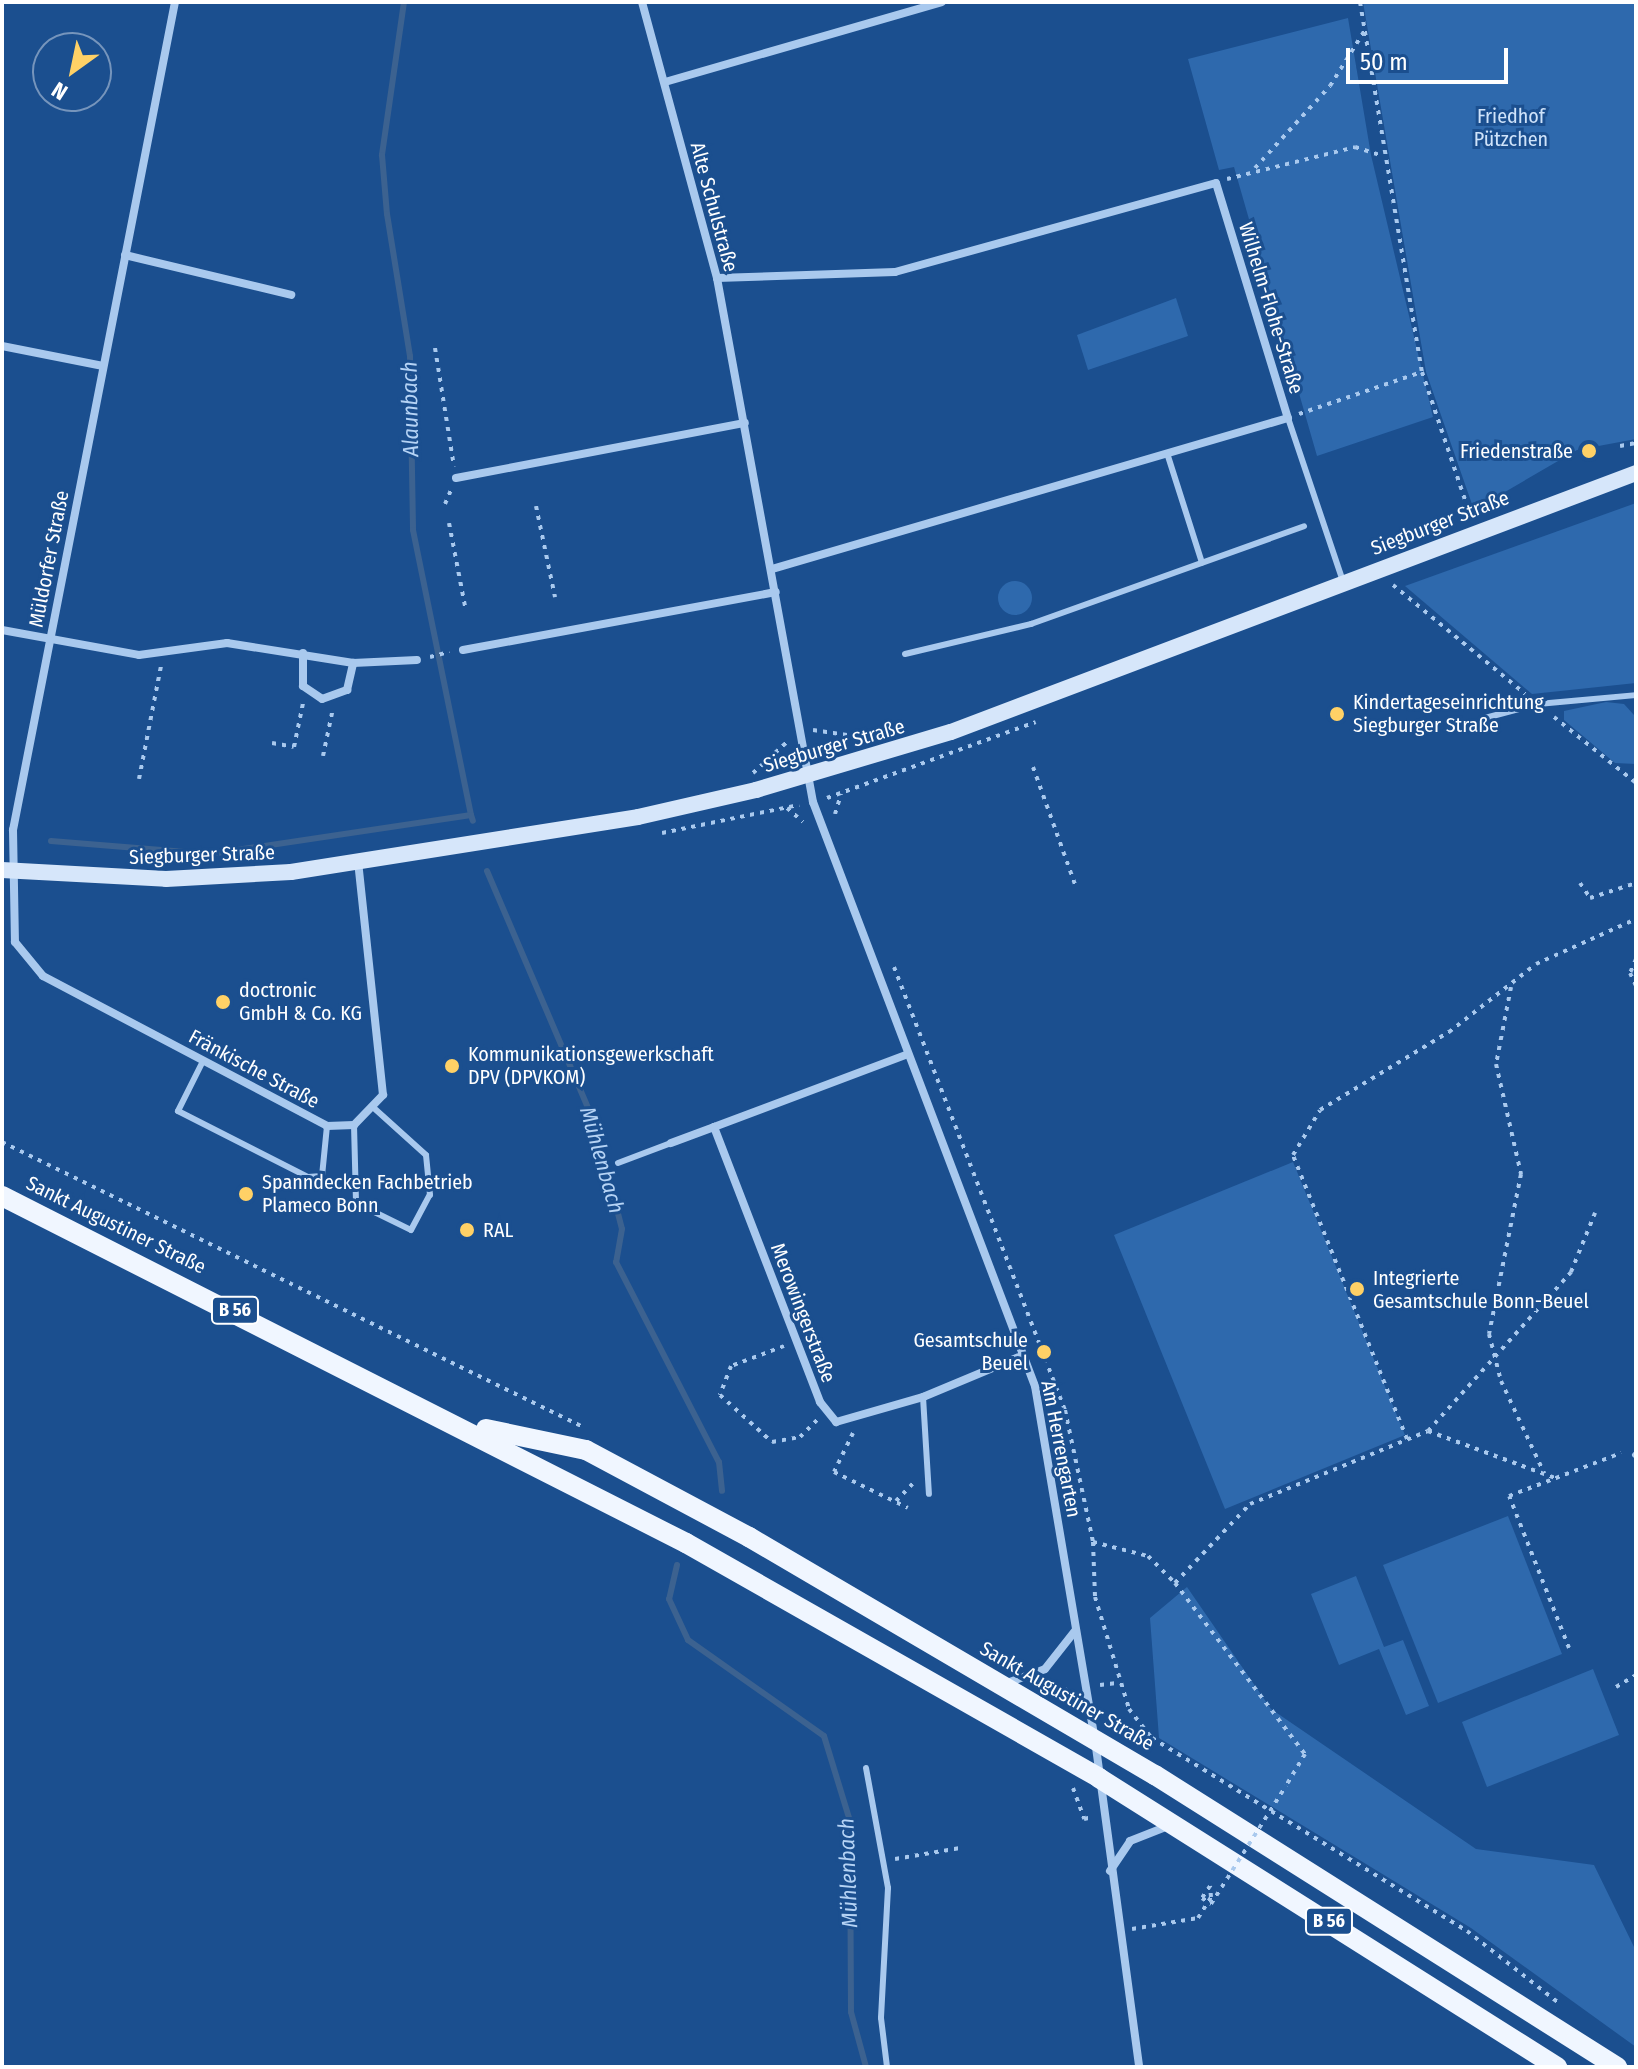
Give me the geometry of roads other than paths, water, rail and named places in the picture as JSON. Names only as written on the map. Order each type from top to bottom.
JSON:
[{"type":"main road","name":"Siegburger Straße","points":[[6,870],[181,879],[358,861],[638,817],[809,775],[951,732],[1475,530],[1636,473]]},
{"type":"main road","name":"Sankt Augustiner Straße","points":[[2,1196],[466,1426],[1099,1778],[1557,2067]]},
{"type":"main road","name":"Sankt Augustiner Straße","points":[[466,1426],[606,1459],[1095,1740],[1617,2067]]},
{"type":"street","name":"Müldorfer Straße","points":[[6,870],[175,2]]},
{"type":"street","name":"Alte Schulstraße","points":[[642,2],[717,278],[809,775]]},
{"type":"street","points":[[665,82],[942,2]]},
{"type":"street","name":"Wilhelm-Flohe-Straße","points":[[717,278],[895,272],[1216,183],[1288,418],[772,569]]},
{"type":"street","points":[[125,255],[291,295]]},
{"type":"street","points":[[2,346],[103,366]]},
{"type":"street","points":[[456,478],[745,423]]},
{"type":"street","points":[[463,650],[776,592]]},
{"type":"street","points":[[2,630],[163,656],[227,643],[353,663],[417,660]]},
{"type":"street","points":[[303,653],[299,674],[306,689],[335,698],[347,690],[353,663]]},
{"type":"street","name":"Am Herrengarten","points":[[809,775],[906,1055],[1024,1355],[1048,1442],[1075,1631],[1095,1740],[1118,1932],[1139,2067]]},
{"type":"street","points":[[354,1125],[375,1109],[383,1095],[358,861]]},
{"type":"street","name":"Fränkische Straße","points":[[6,870],[15,942],[24,962],[327,1126],[354,1125]]},
{"type":"street","points":[[671,1143],[906,1055]]},
{"type":"street","name":"Merowingerstraße","points":[[714,1127],[827,1413],[841,1423],[861,1419],[1024,1355]]},
{"type":"street","points":[[998,1683],[1045,1669],[1075,1631]]},
{"type":"street","points":[[1110,1872],[1140,1833],[1174,1825]]},
{"type":"lane","points":[[1288,418],[1343,581]]},
{"type":"lane","points":[[1167,453],[1202,563]]},
{"type":"lane","points":[[905,654],[1031,624],[1304,526]]},
{"type":"lane","points":[[1485,718],[1538,704],[1636,695]]},
{"type":"lane","points":[[203,1061],[178,1111],[308,1177],[322,1176],[327,1126]]},
{"type":"lane","points":[[354,1125],[356,1203],[411,1230],[430,1195],[426,1155],[375,1109]]},
{"type":"lane","points":[[618,1163],[671,1143]]},
{"type":"lane","points":[[923,1397],[929,1494]]},
{"type":"lane","points":[[866,1768],[883,1861],[887,2067]]},
{"type":"waterway","name":"Alaunbach","points":[[404,2],[382,155],[387,214],[410,356],[413,530],[471,815]]},
{"type":"waterway","name":"Mühlenbach","points":[[51,841],[210,854],[471,815],[473,821]]},
{"type":"waterway","name":"Mühlenbach","points":[[487,871],[595,1124],[622,1229],[616,1262],[719,1462],[722,1491]]},
{"type":"waterway","name":"Mühlenbach","points":[[677,1565],[669,1599],[688,1640],[824,1736],[850,1821],[851,2012],[866,2067]]},
{"type":"place","name":"Friedenstraße","points":[[1589,451]]},
{"type":"place","name":"Kindertageseinrichtung Siegburger Straße","points":[[1337,714]]},
{"type":"place","name":"doctronic GmbH & Co. KG","points":[[223,1002]]},
{"type":"place","name":"Kommunikationsgewerkschaft DPV (DPVKOM)","points":[[452,1066]]},
{"type":"place","name":"Spanndecken Fachbetrieb Plameco Bonn","points":[[246,1194]]},
{"type":"place","name":"RAL","points":[[467,1230]]},
{"type":"place","name":"Integrierte Gesamtschule Bonn-Beuel","points":[[1357,1289]]},
{"type":"place","name":"Gesamtschule Beuel","points":[[1044,1352]]},
{"type":"park label","name":"Friedhof Pützchen","points":[[1511,128]]}]
